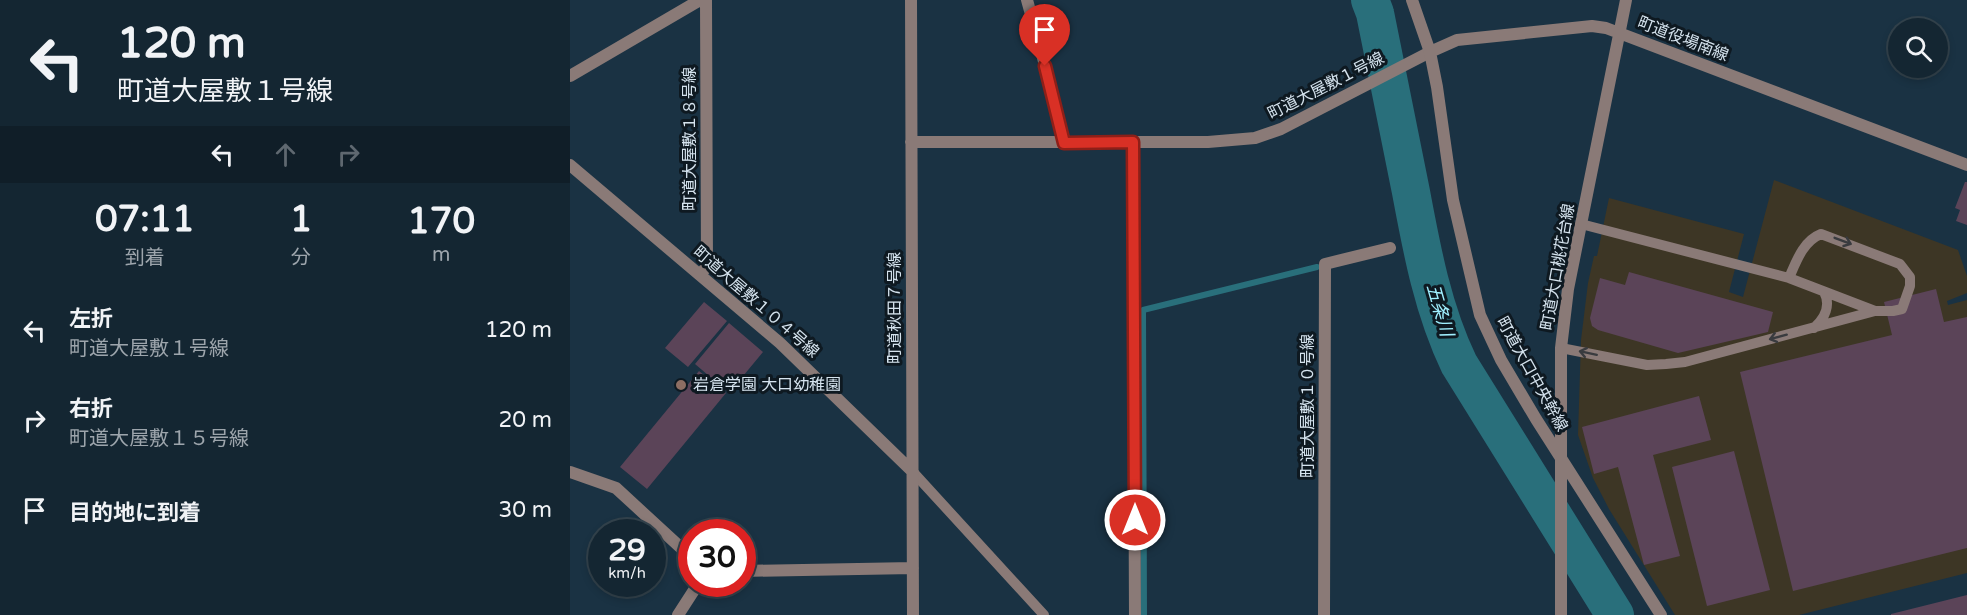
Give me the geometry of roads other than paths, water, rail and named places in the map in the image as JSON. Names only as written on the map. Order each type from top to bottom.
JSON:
[{"type":"street","points":[[570,76],[700,0]]},
{"type":"street","name":"町道大屋敷１８号線","points":[[700,274],[706,267],[706,0]]},
{"type":"street","name":"町道秋田７号線","points":[[911,0],[913,615]]},
{"type":"street","points":[[1027,0],[1064,143]]},
{"type":"street","points":[[1412,0],[1430,52]]},
{"type":"street","name":"町道大口桃花台線","points":[[1561,615],[1561,348],[1568,289],[1626,0]]},
{"type":"street","name":"町道役場南線","points":[[1430,52],[1457,40],[1592,26],[1606,28],[1967,165]]},
{"type":"street","name":"町道大屋敷１号線","points":[[911,142],[1208,142],[1255,138],[1281,129],[1430,52]]},
{"type":"street","name":"町道大口中央幹線","points":[[1430,52],[1453,200],[1480,315],[1502,360],[1661,615]]},
{"type":"street","points":[[1133,142],[1135,615]]},
{"type":"street","name":"町道大屋敷１０４号線","points":[[570,165],[780,343],[913,472]]},
{"type":"street","name":"町道大屋敷１０号線","points":[[1324,615],[1324,264],[1390,248]]},
{"type":"street","points":[[570,471],[616,488],[678,545]]},
{"type":"street","points":[[756,570],[913,568]]},
{"type":"street","points":[[678,615],[690,597]]},
{"type":"lane","points":[[1581,224],[1789,278],[1875,311]]},
{"type":"lane","points":[[1561,348],[1647,365],[1685,362],[1875,311],[1902,309],[1910,286],[1910,278],[1900,264],[1825,234],[1815,236],[1801,251],[1789,278]]},
{"type":"lane","points":[[1814,328],[1820,323],[1827,309],[1827,298],[1824,292]]},
{"type":"lane","points":[[913,472],[1044,615]]},
{"type":"waterway","name":"五条川","points":[[1370,0],[1375,13],[1424,258],[1435,301],[1450,344],[1459,364],[1615,615]]},
{"type":"waterway","points":[[1144,615],[1143,310],[1317,267]]},
{"type":"place","name":"岩倉学園 大口幼稚園","points":[[681,385]]}]
